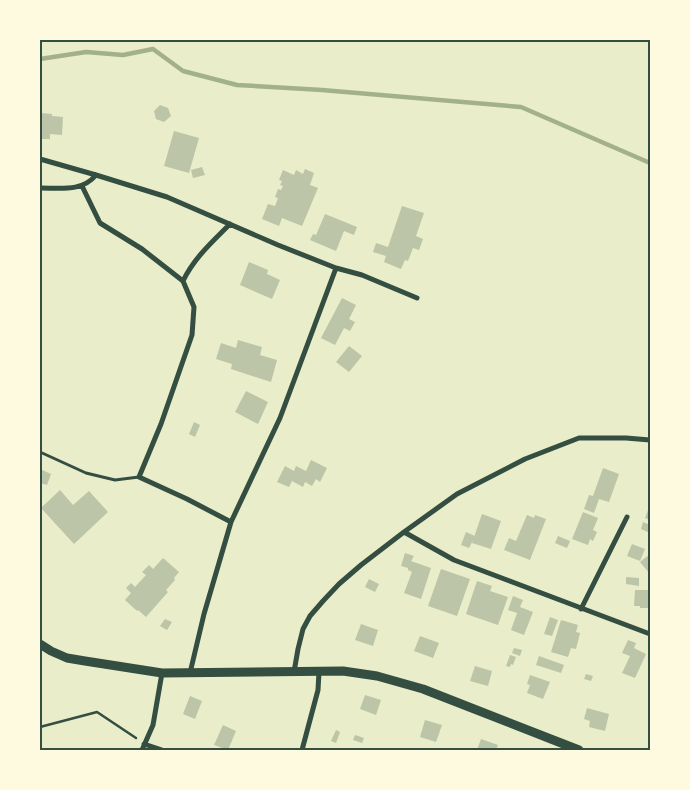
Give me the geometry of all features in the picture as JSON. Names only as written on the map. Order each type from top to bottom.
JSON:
[{"type":"main road","points":[[40,644],[67,658],[162,673],[343,671],[377,676],[423,689],[579,750]]},
{"type":"street","points":[[40,159],[167,197],[278,245],[336,268],[362,275],[417,298]]},
{"type":"street","points":[[40,188],[82,186],[90,182],[96,175]]},
{"type":"street","points":[[82,186],[100,224],[142,249],[183,281],[194,307],[192,335],[161,424],[139,477],[231,522]]},
{"type":"street","points":[[183,281],[203,250],[230,224]]},
{"type":"street","points":[[190,673],[204,614],[231,522],[280,418],[336,268]]},
{"type":"street","points":[[294,672],[303,629],[310,616],[323,600],[361,565],[456,494],[525,459],[579,438],[650,440]]},
{"type":"street","points":[[581,609],[627,517]]},
{"type":"street","points":[[404,532],[454,560],[650,634]]},
{"type":"street","points":[[302,750],[318,690],[320,672]]},
{"type":"street","points":[[142,750],[153,725],[162,673]]},
{"type":"street","points":[[144,744],[162,750]]},
{"type":"lane","points":[[40,452],[86,473],[115,480],[139,477]]},
{"type":"path","points":[[40,727],[97,712],[144,744]]},
{"type":"building","points":[[160,105],[168,108],[171,116],[164,122],[156,119],[154,111]]},
{"type":"building","points":[[40,113],[63,117],[62,135],[50,134],[50,139],[40,139]]},
{"type":"building","points":[[174,131],[199,138],[189,173],[164,166]]},
{"type":"building","points":[[202,167],[205,175],[193,178],[191,170]]},
{"type":"building","points":[[305,169],[314,173],[310,185],[318,188],[302,226],[282,218],[279,226],[262,219],[268,204],[275,206],[278,198],[275,197],[278,189],[281,190],[283,186],[280,185],[282,181],[279,180],[283,170],[294,175],[296,170],[303,174]]},
{"type":"building","points":[[402,206],[424,213],[416,236],[423,239],[419,250],[413,248],[408,261],[405,260],[401,269],[384,262],[386,256],[373,252],[376,243],[388,247]]},
{"type":"building","points":[[325,214],[357,227],[354,235],[344,231],[336,251],[310,240],[313,234],[316,235]]},
{"type":"building","points":[[249,262],[268,270],[267,274],[280,280],[272,299],[240,285]]},
{"type":"building","points":[[342,298],[356,305],[349,319],[355,322],[350,331],[344,328],[335,345],[321,338]]},
{"type":"building","points":[[238,340],[262,347],[260,355],[277,360],[271,382],[231,369],[232,364],[216,359],[221,343],[236,348]]},
{"type":"building","points":[[349,346],[362,356],[349,372],[336,362]]},
{"type":"building","points":[[246,391],[268,402],[258,424],[235,412]]},
{"type":"building","points":[[194,422],[200,425],[195,437],[189,434]]},
{"type":"building","points":[[311,460],[327,468],[320,482],[316,479],[312,486],[305,482],[303,487],[292,481],[289,487],[277,482],[285,466],[294,471],[296,466],[306,471]]},
{"type":"building","points":[[603,468],[619,474],[609,502],[599,499],[594,513],[584,509],[589,495],[593,496]]},
{"type":"building","points":[[40,469],[51,474],[47,485],[40,483]]},
{"type":"building","points":[[60,490],[73,505],[89,491],[108,512],[74,544],[41,508]]},
{"type":"building","points":[[650,505],[650,520],[645,518]]},
{"type":"building","points":[[583,512],[598,518],[593,530],[597,532],[593,541],[590,539],[588,545],[572,539]]},
{"type":"building","points":[[482,514],[501,521],[491,549],[472,543]]},
{"type":"building","points":[[527,515],[534,518],[535,515],[546,519],[530,560],[504,550],[509,538],[516,541]]},
{"type":"building","points":[[643,522],[650,525],[650,533],[641,529]]},
{"type":"building","points":[[466,532],[475,536],[469,548],[461,545]]},
{"type":"building","points":[[558,536],[570,541],[567,548],[555,543]]},
{"type":"building","points":[[632,544],[645,549],[640,561],[627,556]]},
{"type":"building","points":[[405,553],[414,556],[411,561],[431,568],[421,599],[404,593],[412,572],[408,568],[401,566]]},
{"type":"building","points":[[650,554],[650,574],[640,562]]},
{"type":"building","points":[[163,558],[179,572],[166,590],[168,592],[146,617],[125,600],[131,593],[126,588],[131,583],[135,587],[146,575],[142,572],[149,565],[153,569]]},
{"type":"building","points":[[441,569],[470,579],[457,616],[428,606]]},
{"type":"building","points":[[626,577],[639,578],[639,586],[626,584]]},
{"type":"building","points":[[369,579],[379,584],[375,592],[365,587]]},
{"type":"building","points":[[477,581],[492,586],[490,591],[508,597],[498,625],[466,614]]},
{"type":"building","points":[[635,590],[650,590],[650,608],[634,606]]},
{"type":"building","points":[[513,596],[523,600],[520,607],[533,612],[524,635],[511,630],[517,613],[508,610]]},
{"type":"building","points":[[550,617],[558,620],[552,636],[544,634]]},
{"type":"building","points":[[165,619],[172,622],[167,630],[160,626]]},
{"type":"building","points":[[561,620],[578,625],[576,632],[580,633],[576,649],[571,648],[568,657],[551,652]]},
{"type":"building","points":[[361,624],[378,630],[373,646],[355,640]]},
{"type":"building","points":[[420,636],[439,643],[433,658],[414,651]]},
{"type":"building","points":[[628,640],[636,643],[634,648],[646,654],[635,678],[622,673],[630,656],[622,653]]},
{"type":"building","points":[[514,648],[522,650],[520,656],[512,653]]},
{"type":"building","points":[[510,655],[516,657],[513,665],[511,664],[510,667],[506,666]]},
{"type":"building","points":[[539,656],[564,665],[561,673],[536,665]]},
{"type":"building","points":[[475,666],[492,671],[488,686],[470,681]]},
{"type":"building","points":[[586,674],[593,676],[591,681],[584,679]]},
{"type":"building","points":[[530,675],[550,682],[543,699],[527,693],[530,685],[527,684]]},
{"type":"building","points":[[365,695],[381,700],[376,715],[360,709]]},
{"type":"building","points":[[190,696],[202,701],[195,719],[183,714]]},
{"type":"building","points":[[587,708],[609,714],[605,731],[589,727],[590,721],[584,719]]},
{"type":"building","points":[[425,720],[442,725],[436,742],[420,737]]},
{"type":"building","points":[[223,725],[236,731],[228,750],[214,745]]},
{"type":"building","points":[[336,730],[340,732],[336,743],[331,741]]},
{"type":"building","points":[[355,735],[364,738],[362,743],[353,740]]},
{"type":"building","points":[[481,739],[498,745],[496,750],[477,750]]},
{"type":"waterway","points":[[40,59],[86,52],[123,55],[153,49],[183,71],[237,85],[322,90],[521,107],[650,163]]}]
